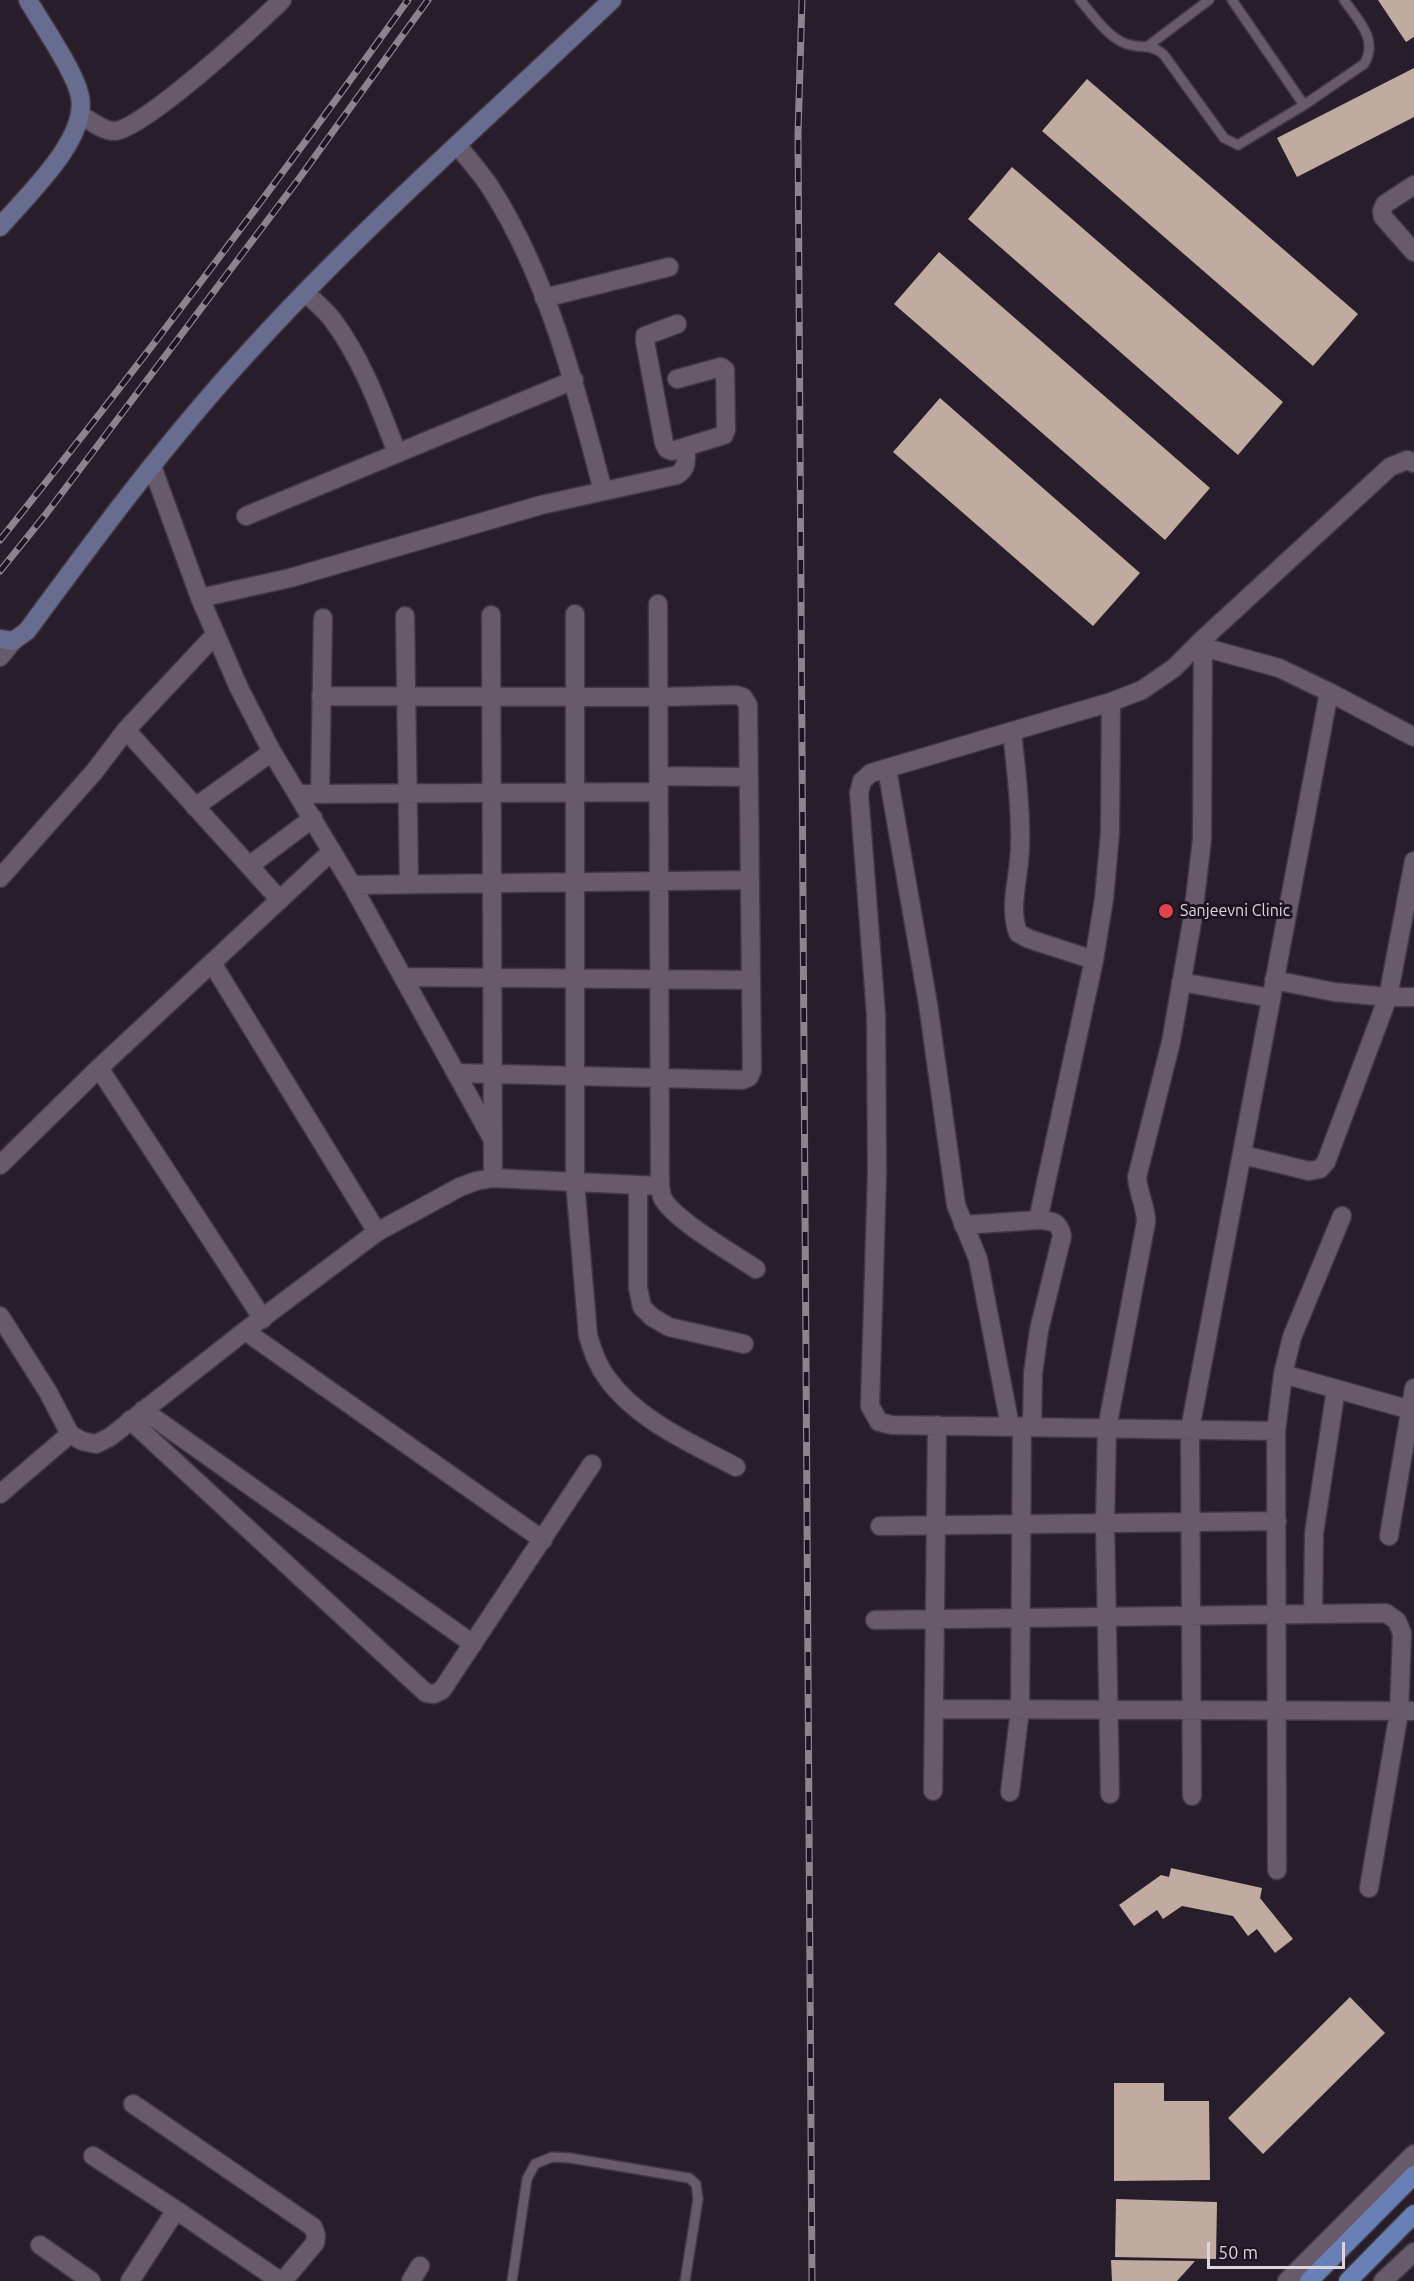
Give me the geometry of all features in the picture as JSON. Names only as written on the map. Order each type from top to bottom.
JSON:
[{"type":"main road","points":[[1309,2281],[1414,2175]]},
{"type":"main road","points":[[1348,2281],[1414,2214]]},
{"type":"street","points":[[0,227],[64,152],[76,131],[81,115],[80,96],[72,76],[28,0]]},
{"type":"street","points":[[0,657],[6,640],[27,631],[152,466],[246,354],[381,217],[612,0]]},
{"type":"street","points":[[81,115],[106,129],[116,131],[127,128],[196,77],[281,1]]},
{"type":"street","points":[[458,146],[491,188],[521,240],[574,380],[603,491]]},
{"type":"street","points":[[1412,248],[1383,217],[1382,211],[1385,204],[1414,185]]},
{"type":"street","points":[[544,298],[669,267]]},
{"type":"street","points":[[305,292],[330,317],[349,344],[372,387],[397,453]]},
{"type":"street","points":[[677,324],[645,336],[664,443],[667,449],[672,451],[724,435],[726,430],[725,370],[721,367],[677,379]]},
{"type":"street","points":[[246,516],[574,380]]},
{"type":"street","points":[[200,598],[290,578],[477,523],[603,491],[677,476],[684,471],[686,465],[686,447]]},
{"type":"street","points":[[1276,1431],[892,1425],[879,1422],[870,1406],[877,1173],[876,1014],[860,793],[862,781],[871,773],[1111,702],[1142,690],[1174,668],[1203,643],[1390,467],[1407,460],[1414,463]]},
{"type":"street","points":[[152,466],[215,634],[272,752],[352,885],[493,1140]]},
{"type":"street","points":[[658,604],[660,1186],[663,1199],[672,1210],[695,1229],[756,1269]]},
{"type":"street","points":[[490,615],[493,1178]]},
{"type":"street","points":[[575,615],[575,1182],[588,1336],[595,1358],[607,1379],[632,1405],[668,1430],[736,1467]]},
{"type":"street","points":[[405,616],[409,884]]},
{"type":"street","points":[[320,794],[323,618]]},
{"type":"street","points":[[0,878],[94,772],[126,730],[215,634]]},
{"type":"street","points":[[1203,643],[1279,669],[1414,736]]},
{"type":"street","points":[[1110,1794],[1105,1523],[1107,1428],[1146,1222],[1146,1212],[1138,1192],[1137,1177],[1171,1042],[1193,916],[1202,839],[1203,643]]},
{"type":"street","points":[[1192,1796],[1190,1429],[1329,692]]},
{"type":"street","points":[[321,696],[659,697],[736,695],[743,697],[748,705],[752,1070],[749,1077],[742,1080],[456,1073]]},
{"type":"street","points":[[1038,1220],[1094,960],[1104,899],[1110,833],[1111,702]]},
{"type":"street","points":[[126,730],[280,900]]},
{"type":"street","points":[[1012,731],[1019,796],[1020,848],[1013,919],[1018,933],[1029,939],[1094,960]]},
{"type":"street","points":[[195,807],[272,752]]},
{"type":"street","points":[[887,769],[928,1004],[956,1205],[978,1258],[1021,1426]]},
{"type":"street","points":[[299,794],[575,792],[747,777]]},
{"type":"street","points":[[249,866],[313,818]]},
{"type":"street","points":[[0,1165],[99,1068],[332,851]]},
{"type":"street","points":[[1243,1155],[1310,1171],[1320,1169],[1326,1162],[1388,997],[1414,861]]},
{"type":"street","points":[[352,885],[749,880]]},
{"type":"street","points":[[212,963],[377,1232]]},
{"type":"street","points":[[403,977],[750,980]]},
{"type":"street","points":[[1181,982],[1414,997]]},
{"type":"street","points":[[99,1068],[263,1319]]},
{"type":"street","points":[[0,1316],[48,1392],[70,1434],[82,1441],[96,1444],[110,1437],[245,1331],[377,1232],[460,1187],[493,1178],[660,1186]]},
{"type":"street","points":[[638,1185],[638,1288],[642,1307],[652,1317],[669,1327],[744,1344]]},
{"type":"street","points":[[1277,1870],[1276,1431],[1282,1374],[1292,1337],[1342,1216]]},
{"type":"street","points":[[963,1225],[1053,1221],[1060,1227],[1062,1236],[1039,1330],[1033,1373],[1021,1426],[1020,1709],[1010,1792]]},
{"type":"street","points":[[245,1331],[543,1540]]},
{"type":"street","points":[[1282,1374],[1411,1410]]},
{"type":"street","points":[[1389,1536],[1414,1388]]},
{"type":"street","points":[[1313,1613],[1314,1533],[1336,1389]]},
{"type":"street","points":[[137,1415],[426,1693],[434,1694],[442,1690],[592,1464]]},
{"type":"street","points":[[137,1415],[473,1644]]},
{"type":"street","points":[[933,1791],[938,1425]]},
{"type":"street","points":[[0,1494],[70,1434]]},
{"type":"street","points":[[880,1526],[1277,1521]]},
{"type":"street","points":[[875,1620],[1386,1613],[1397,1620],[1402,1633],[1407,1711],[1369,1888]]},
{"type":"street","points":[[935,1709],[1407,1711]]},
{"type":"street","points":[[93,2156],[282,2281],[315,2243],[316,2235],[313,2227],[133,2104]]},
{"type":"street","points":[[1287,2281],[1414,2154]]},
{"type":"street","points":[[130,2281],[176,2210]]},
{"type":"street","points":[[40,2245],[91,2281]]},
{"type":"street","points":[[1383,2281],[1414,2252]]},
{"type":"lane","points":[[1080,0],[1114,37],[1130,45],[1156,48],[1164,55],[1224,138],[1239,145],[1354,72],[1369,56],[1371,46],[1368,35],[1344,0]]},
{"type":"lane","points":[[1148,46],[1209,0]]},
{"type":"lane","points":[[1232,0],[1304,105]]},
{"type":"lane","points":[[512,2281],[528,2179],[535,2164],[552,2157],[689,2178],[696,2184],[698,2199],[685,2281]]},
{"type":"building","points":[[1378,0],[1414,0],[1414,37],[1406,42]]},
{"type":"building","points":[[1414,68],[1414,117],[1297,177],[1277,138]]},
{"type":"building","points":[[1087,79],[1358,314],[1313,366],[1042,131]]},
{"type":"building","points":[[1012,167],[1283,402],[1238,455],[968,219]]},
{"type":"building","points":[[939,252],[1210,488],[1165,540],[894,304]]},
{"type":"building","points":[[940,398],[1140,573],[1093,626],[893,452]]},
{"type":"building","points":[[1171,1868],[1262,1888],[1260,1898],[1293,1939],[1275,1953],[1257,1929],[1248,1936],[1233,1916],[1182,1906],[1163,1919],[1157,1910],[1134,1926],[1119,1905],[1161,1875],[1169,1877]]},
{"type":"building","points":[[1350,1997],[1385,2033],[1263,2154],[1228,2118]]},
{"type":"building","points":[[1114,2083],[1164,2083],[1164,2101],[1209,2101],[1210,2180],[1114,2181]]},
{"type":"building","points":[[1116,2199],[1217,2202],[1216,2259],[1115,2257]]},
{"type":"building","points":[[1111,2260],[1195,2261],[1177,2281],[1112,2281]]},
{"type":"railway","points":[[0,540],[208,273],[408,0]]},
{"type":"railway","points":[[0,571],[46,514],[298,180],[428,0]]},
{"type":"railway","points":[[802,0],[798,134],[812,2281]]},
{"type":"place","name":"Sanjeevni Clinic","points":[[1166,911]]}]
